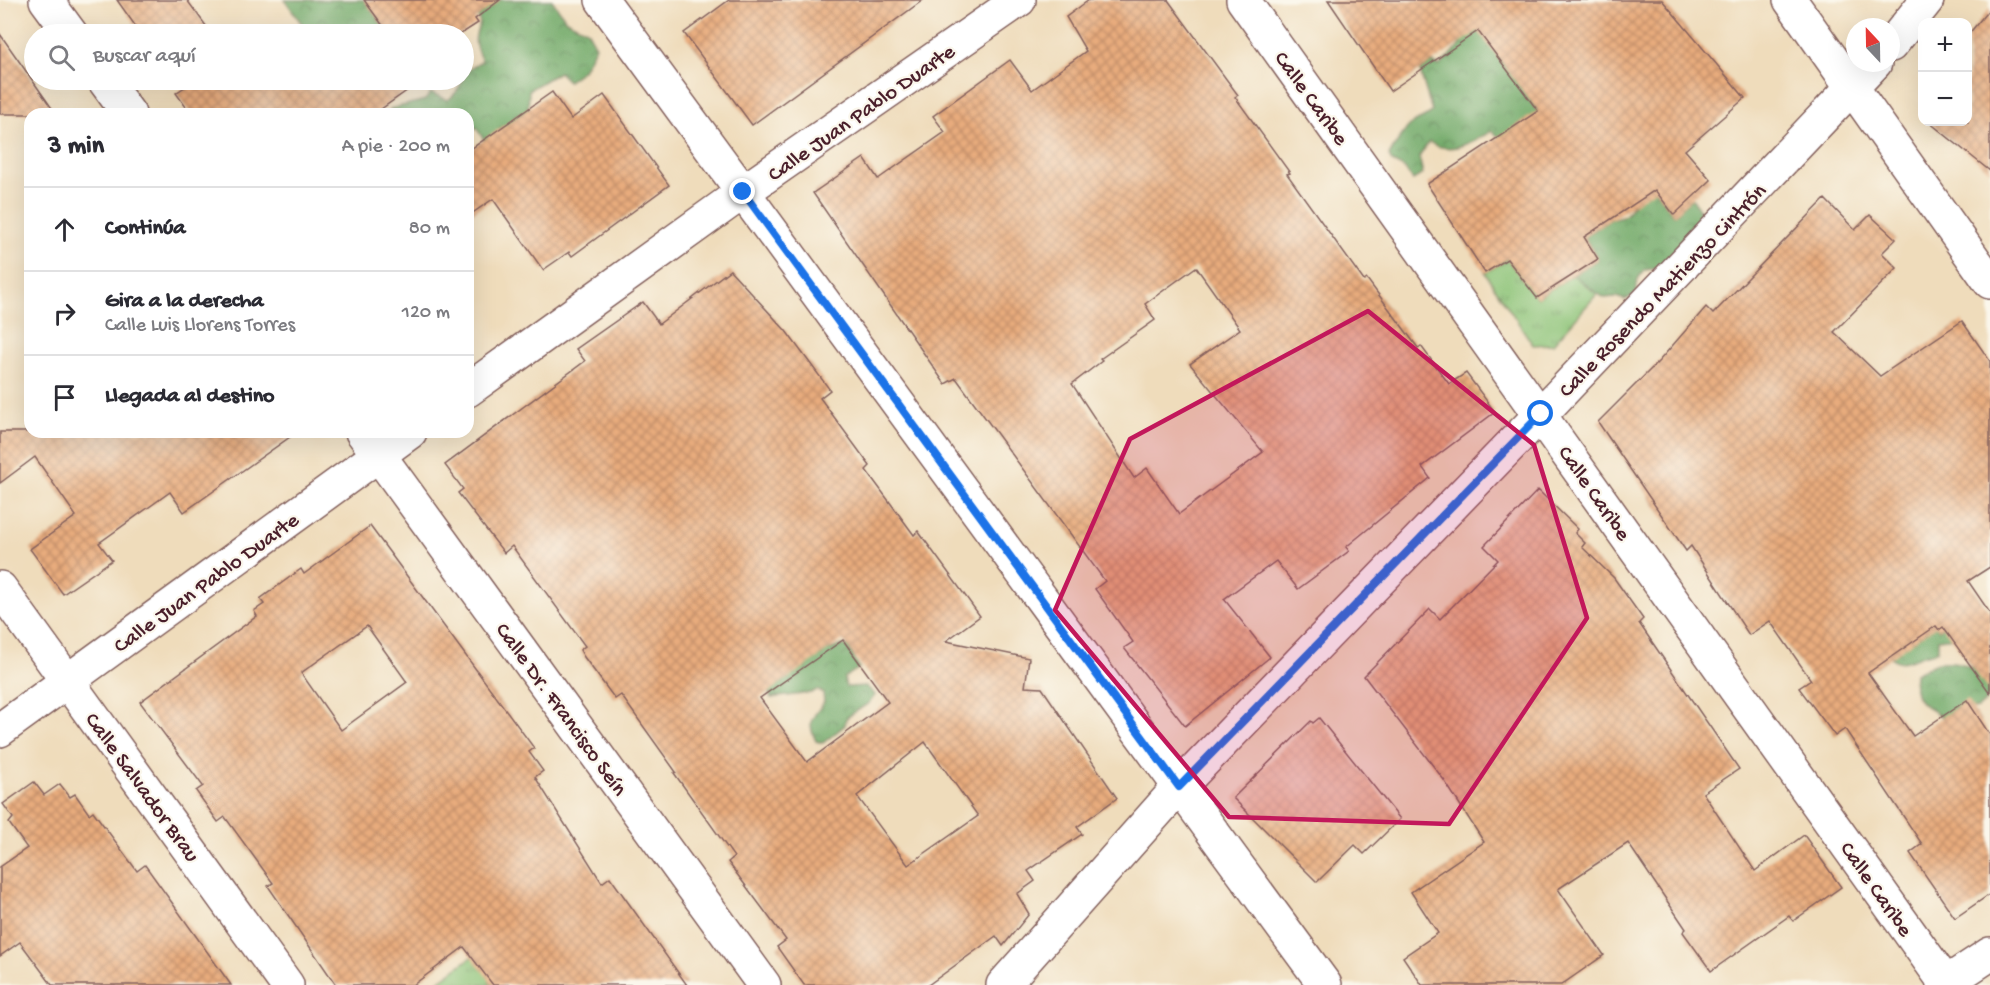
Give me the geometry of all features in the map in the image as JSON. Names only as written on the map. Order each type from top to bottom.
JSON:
[{"type":"street","points":[[45,0],[63,24]]},
{"type":"street","points":[[602,0],[1325,985]]},
{"type":"street","name":"Calle Juan Pablo Duarte","points":[[474,386],[743,192],[1019,0]]},
{"type":"street","name":"Calle Caribe","points":[[1243,0],[1541,414],[1945,984]]},
{"type":"street","points":[[1790,0],[1854,87],[1990,282]]},
{"type":"street","points":[[1900,34],[1927,0]]},
{"type":"street","name":"Calle Rosendo Matienzo Cintrón","points":[[1003,985],[1179,787],[1541,414],[1867,72]]},
{"type":"street","points":[[111,90],[125,108]]},
{"type":"street","name":"Calle Juan Pablo Duarte","points":[[0,729],[68,681],[370,443],[388,438]]},
{"type":"street","name":"Calle Dr. Francisco Seín","points":[[370,443],[765,985]]},
{"type":"street","name":"Calle Salvador Brau","points":[[0,588],[287,985]]},
{"type":"street","points":[[1945,984],[1990,954]]},
{"type":"highlighted area","points":[[1368,311],[1534,445],[1587,618],[1449,824],[1229,817],[1055,610],[1130,439]]},
{"type":"green space","points":[[285,0],[364,0],[382,24],[302,24]]},
{"type":"green space","points":[[479,0],[552,0],[566,20],[587,30],[596,46],[583,70],[568,81],[559,72],[529,90],[528,114],[487,145],[476,127],[474,128],[474,108],[394,108],[425,100],[431,93],[448,100],[458,90],[474,90],[474,65],[482,61],[477,51],[475,38],[480,23],[478,17],[486,10]]},
{"type":"green space","points":[[1467,18],[1491,46],[1538,112],[1502,140],[1492,131],[1469,143],[1453,148],[1437,146],[1429,142],[1419,157],[1423,174],[1413,180],[1404,168],[1392,162],[1389,156],[1409,126],[1432,111],[1420,71],[1432,62],[1439,66],[1456,50],[1462,40]]},
{"type":"green space","points":[[1642,173],[1674,215],[1692,198],[1701,212],[1702,224],[1671,267],[1644,270],[1638,279],[1636,294],[1625,300],[1616,297],[1604,298],[1573,275],[1598,259],[1584,237],[1611,219],[1626,215],[1632,206]]},
{"type":"green space","points":[[1507,259],[1537,298],[1573,275],[1597,294],[1553,344],[1533,345],[1485,273]]},
{"type":"green space","points":[[784,590],[829,650],[843,645],[849,648],[859,668],[844,678],[846,687],[866,686],[875,695],[869,703],[846,718],[845,725],[823,743],[816,741],[811,724],[824,702],[823,693],[817,690],[811,693],[771,698],[766,686]]},
{"type":"green space","points":[[1931,618],[1939,630],[1946,624],[1955,637],[1938,639],[1938,650],[1905,662],[1894,660],[1886,652]]},
{"type":"green space","points":[[1938,662],[1964,664],[1982,675],[1990,693],[1984,703],[1948,721],[1922,703],[1915,692],[1915,674]]},
{"type":"green space","points":[[491,943],[490,981],[493,985],[433,985]]},
{"type":"building","points":[[117,0],[187,0],[205,24],[134,24]]},
{"type":"building","points":[[364,0],[500,0],[475,19],[478,23],[474,26],[382,24]]},
{"type":"building","points":[[729,0],[923,0],[752,125],[684,33]]},
{"type":"building","points":[[1089,0],[1168,0],[1238,95],[1235,97],[1290,173],[1287,174],[1364,281],[1367,279],[1418,348],[1421,346],[1449,384],[1466,373],[1495,412],[1422,467],[1430,478],[1346,547],[1349,551],[1298,589],[1276,561],[1224,599],[1270,657],[1185,726],[1124,648],[1133,642],[1095,589],[1105,581],[956,378],[945,384],[813,193],[864,158],[878,179],[945,132],[933,116],[1010,60],[1032,90],[1086,51],[1066,17]],"holes":[[[1196,267],[1240,329],[1190,364],[1263,452],[1179,514],[1147,468],[1134,478],[1072,384],[1102,361],[1100,359],[1155,320],[1145,304]]]},
{"type":"building","points":[[1328,0],[1662,0],[1745,98],[1685,150],[1711,180],[1674,215],[1655,190],[1584,237],[1598,259],[1537,298],[1507,259],[1485,273],[1427,184],[1538,111],[1478,31],[1390,91]]},
{"type":"building","points":[[1990,8],[1990,171],[1934,126],[1972,126],[1972,30]]},
{"type":"building","points":[[0,34],[24,68],[24,90],[39,90],[52,108],[24,108],[24,114],[0,114]]},
{"type":"building","points":[[180,90],[408,90],[382,108],[187,108],[176,93]]},
{"type":"building","points":[[552,92],[571,119],[604,95],[669,185],[572,256],[569,252],[543,270],[493,199],[474,212],[474,147]]},
{"type":"building","points":[[1825,199],[1855,230],[1870,215],[1896,239],[1882,253],[1897,268],[1834,332],[1880,376],[1962,321],[1990,361],[1990,567],[1968,581],[1990,613],[1990,693],[1943,627],[1939,630],[1936,626],[1868,673],[1913,736],[1967,700],[1990,735],[1990,894],[1955,918],[1910,853],[1922,844],[1845,729],[1835,736],[1799,688],[1811,680],[1770,621],[1749,635],[1691,546],[1686,551],[1598,422],[1659,361],[1706,307],[1713,314]]},
{"type":"building","points":[[730,270],[786,331],[830,390],[820,398],[870,466],[866,470],[914,535],[918,531],[980,616],[946,641],[1029,658],[1025,687],[1042,688],[1117,798],[1077,827],[1082,834],[1028,871],[1035,881],[1017,894],[1029,914],[1003,946],[996,936],[928,985],[804,985],[777,947],[786,940],[728,862],[734,857],[674,773],[676,772],[621,695],[615,699],[584,657],[580,650],[585,646],[512,546],[504,553],[458,493],[463,489],[445,465],[585,361],[576,349],[643,302],[659,324]],"holes":[[[843,640],[888,702],[807,762],[760,698]],[[925,742],[978,816],[908,865],[857,796]]]},
{"type":"building","points":[[0,432],[24,432],[24,438],[289,438],[184,512],[170,492],[99,543],[112,560],[63,594],[30,549],[76,516],[35,457],[0,483]]},
{"type":"building","points":[[1538,490],[1578,529],[1575,533],[1585,543],[1582,547],[1614,578],[1643,619],[1639,623],[1739,769],[1703,793],[1755,871],[1804,835],[1841,887],[1793,921],[1789,916],[1711,971],[1683,932],[1686,929],[1628,843],[1558,889],[1604,955],[1561,985],[1422,985],[1403,957],[1438,933],[1411,892],[1484,842],[1444,780],[1364,676],[1430,609],[1440,619],[1498,560],[1484,546]]},
{"type":"building","points":[[370,526],[534,748],[529,752],[543,771],[535,777],[602,883],[610,877],[687,985],[493,985],[464,947],[413,985],[336,985],[268,886],[273,883],[225,817],[218,822],[196,791],[203,786],[140,702],[257,616],[254,611],[264,604],[260,599],[301,569],[304,574]],"holes":[[[367,626],[407,682],[341,730],[301,673]]]},
{"type":"building","points":[[1319,718],[1400,819],[1364,854],[1355,845],[1317,882],[1233,798],[1311,721],[1313,723]]},
{"type":"building","points":[[34,782],[44,795],[60,784],[70,797],[75,794],[89,814],[93,811],[137,871],[145,865],[231,985],[52,985],[20,942],[0,956],[0,867],[27,848],[9,823],[13,818],[3,804]]},
{"type":"route","points":[[743,192],[1179,787],[1541,414]]}]
